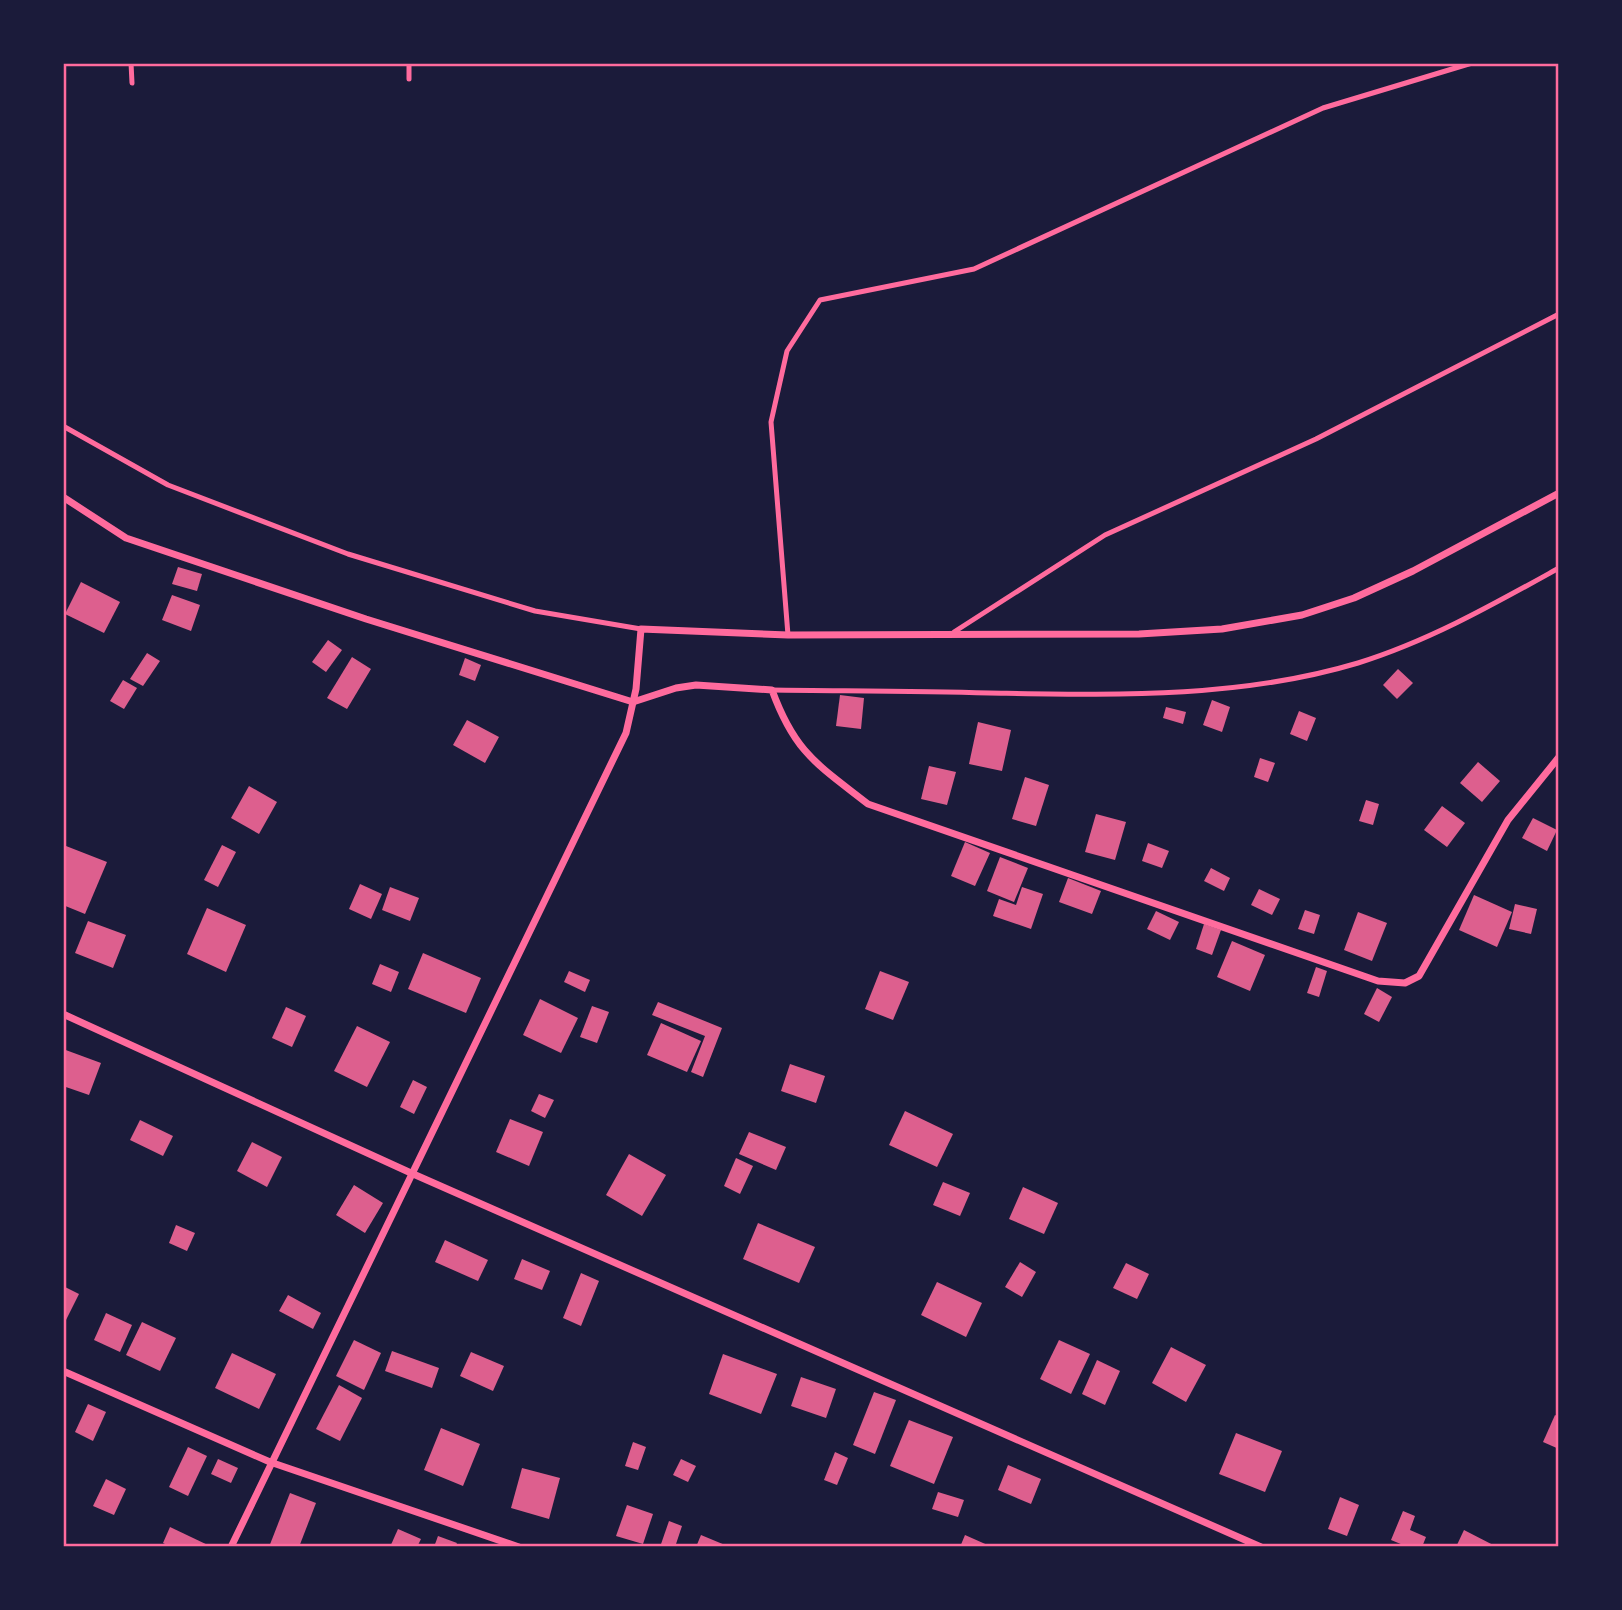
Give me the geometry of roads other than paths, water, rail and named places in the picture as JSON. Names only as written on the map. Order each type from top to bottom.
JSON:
[{"type":"street","points":[[231,1547],[626,733],[633,702],[641,629],[788,635],[954,632],[1153,634],[1222,629],[1302,615],[1354,598],[1413,572],[1559,493]]},
{"type":"street","points":[[63,497],[126,538],[366,619],[633,702],[676,688],[696,685],[772,690],[786,726],[811,760],[868,804],[1392,983],[1405,983],[1419,976],[1508,820],[1559,757]]},
{"type":"street","points":[[63,1014],[411,1173],[1261,1547]]},
{"type":"street","points":[[63,1371],[270,1462],[519,1547]]},
{"type":"lane","points":[[131,63],[132,83]]},
{"type":"lane","points":[[409,63],[410,79]]},
{"type":"lane","points":[[788,635],[771,422],[787,351],[820,300],[974,269],[1323,108],[1472,63]]},
{"type":"lane","points":[[954,632],[1105,536],[1316,439],[1559,314]]},
{"type":"lane","points":[[63,426],[169,485],[348,554],[535,611],[641,629]]},
{"type":"lane","points":[[772,690],[1098,696],[1205,691],[1278,682],[1358,663],[1407,645],[1479,612],[1559,568]]}]
